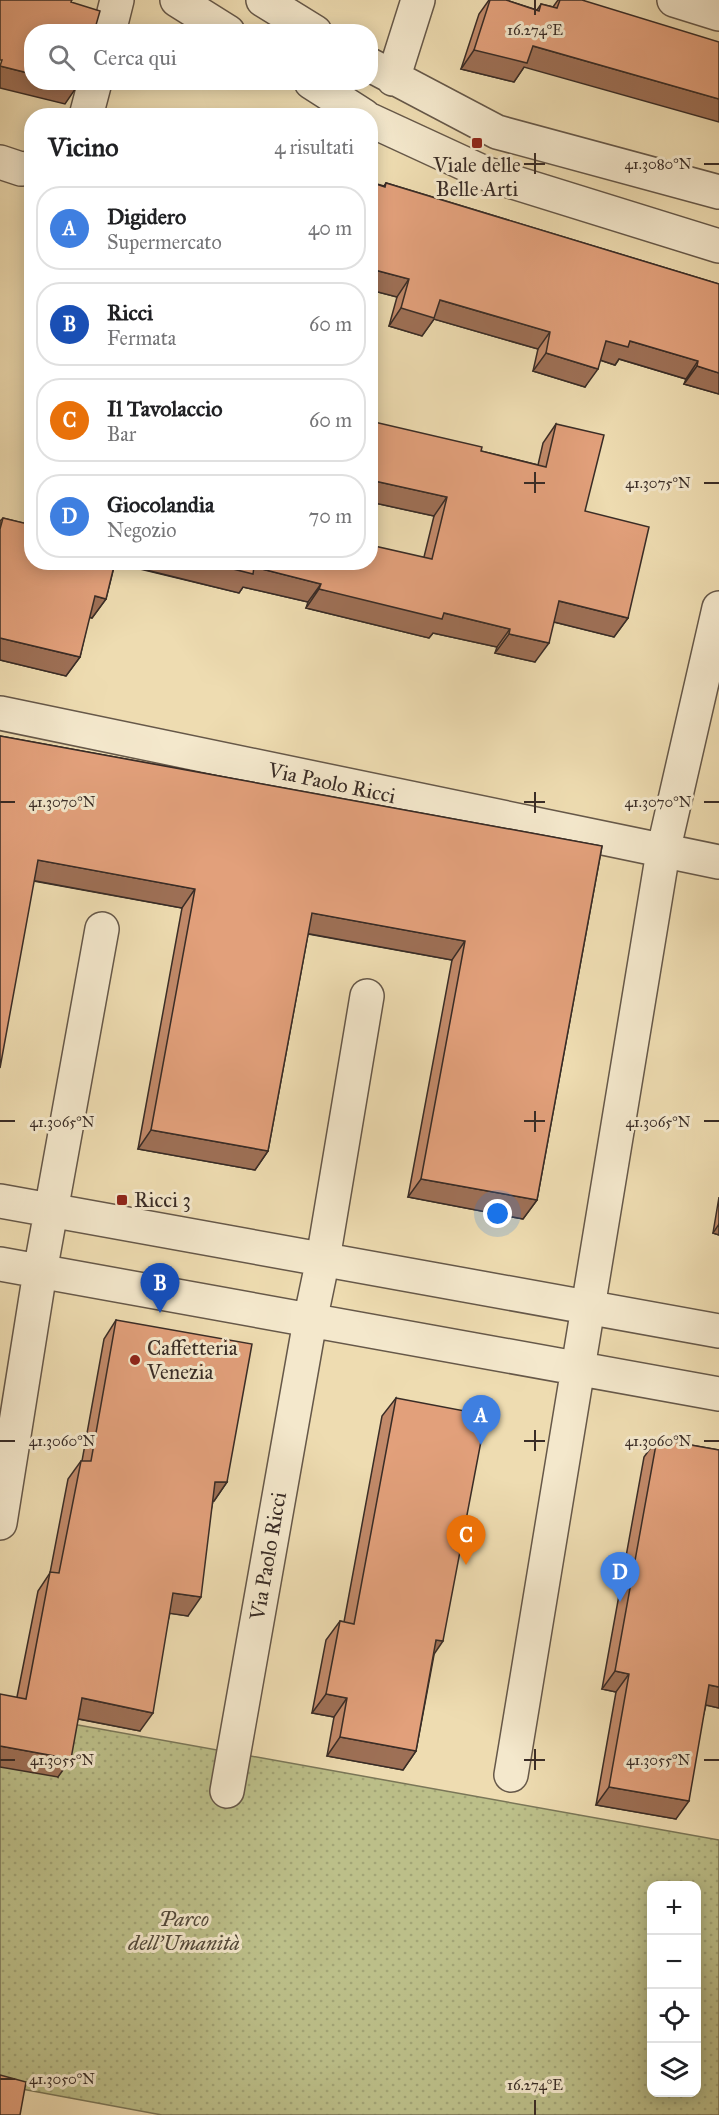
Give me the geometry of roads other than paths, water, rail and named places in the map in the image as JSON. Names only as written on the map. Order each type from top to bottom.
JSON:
[{"type":"street","points":[[111,24],[117,0]]},
{"type":"street","points":[[177,0],[215,24]]},
{"type":"street","points":[[263,0],[302,24]]},
{"type":"street","points":[[418,0],[382,72],[497,132],[719,192]]},
{"type":"street","points":[[674,0],[719,14]]},
{"type":"street","points":[[88,108],[93,90]]},
{"type":"street","points":[[323,90],[352,108]]},
{"type":"street","points":[[378,124],[487,174],[719,246]]},
{"type":"street","points":[[0,162],[24,169]]},
{"type":"street","points":[[511,1775],[580,1369],[663,852],[719,608]]},
{"type":"street","name":"Via Paolo Ricci","points":[[0,713],[719,862]]},
{"type":"street","points":[[0,1523],[40,1272],[102,929]]},
{"type":"street","name":"Via Paolo Ricci","points":[[227,1791],[323,1259],[367,996]]},
{"type":"street","points":[[0,1201],[719,1331]]},
{"type":"street","points":[[0,1264],[719,1394]]},
{"type":"place","name":"Viale delle Belle Arti","points":[[477,143]]},
{"type":"place","name":"Ricci 3","points":[[122,1200]]},
{"type":"place","name":"Ricci","points":[[160,1313]]},
{"type":"place","name":"Caffetteria Venezia","points":[[135,1360]]},
{"type":"place","name":"Digidero","points":[[481,1445]]},
{"type":"place","name":"Il Tavolaccio","points":[[466,1565]]},
{"type":"place","name":"Giocolandia","points":[[620,1602]]},
{"type":"park label","name":"Parco dell'Umanità","points":[[184,1931]]}]
